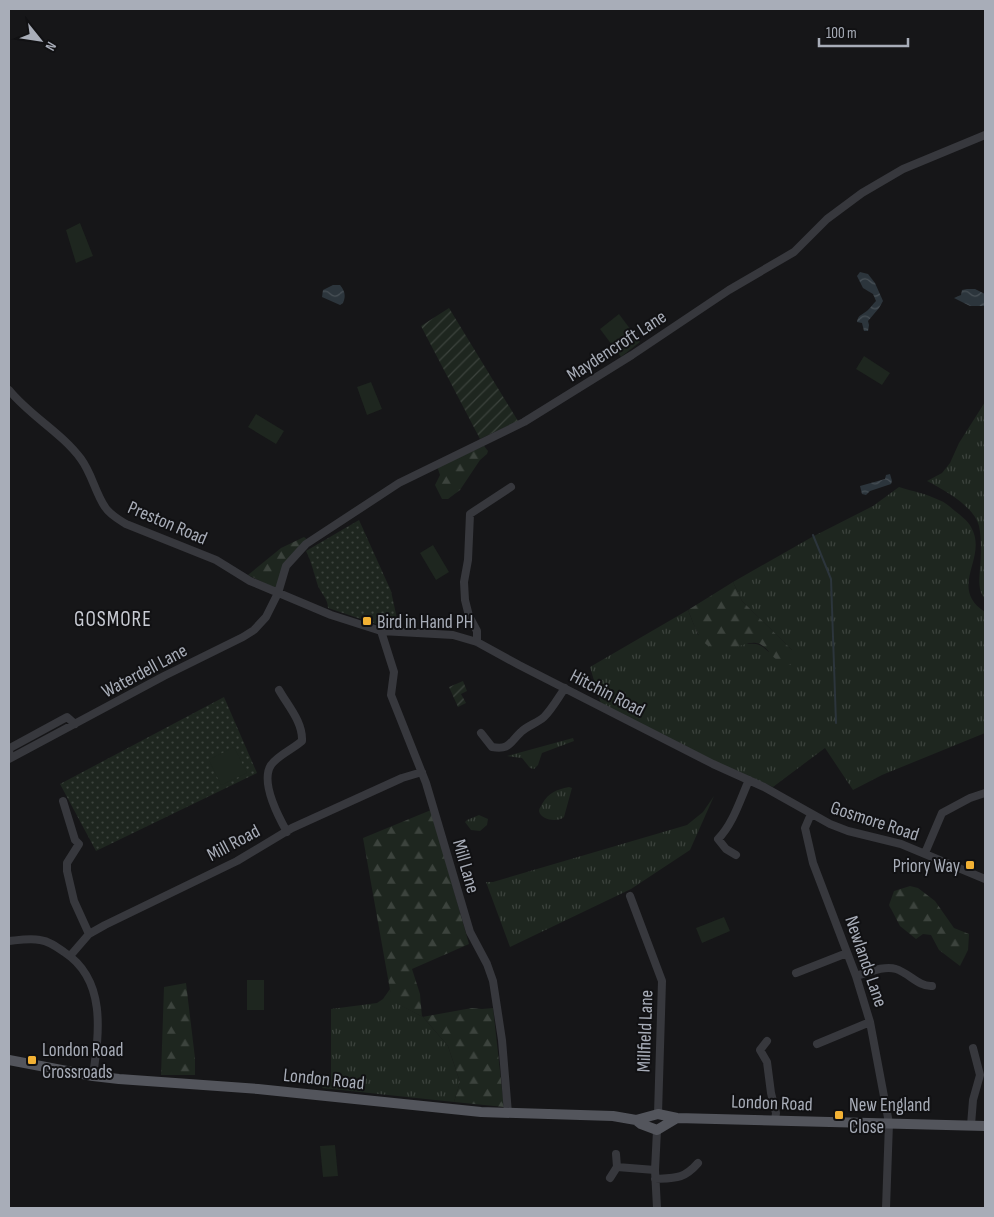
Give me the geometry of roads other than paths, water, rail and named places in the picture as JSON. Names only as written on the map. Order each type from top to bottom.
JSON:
[{"type":"main road","name":"London Road","points":[[9,1060],[93,1076],[258,1088],[480,1112],[613,1116],[657,1121],[677,1118],[985,1126]]},
{"type":"street","name":"Maydencroft Lane","points":[[278,593],[286,566],[306,544],[396,485],[524,422],[624,360],[729,290],[794,252],[827,219],[862,193],[903,169],[985,135]]},
{"type":"street","name":"Preston Road","points":[[9,390],[32,414],[53,429],[80,458],[92,477],[105,508],[114,517],[138,530],[216,560],[250,580],[312,608],[382,631]]},
{"type":"street","points":[[477,642],[478,631],[469,616],[464,582],[468,560],[470,514],[511,487]]},
{"type":"street","name":"Waterdell Lane","points":[[9,759],[164,676],[248,634],[266,617],[278,593]]},
{"type":"street","name":"Hitchin Road","points":[[382,631],[453,635],[477,642],[712,764],[764,787],[811,814]]},
{"type":"street","name":"Mill Lane","points":[[382,631],[394,672],[391,694],[422,772],[470,932],[487,964],[493,981],[502,1040],[508,1113]]},
{"type":"street","points":[[481,733],[492,747],[501,748],[508,746],[520,732],[542,718],[553,706],[564,688]]},
{"type":"street","points":[[279,690],[301,727],[302,736],[302,741],[272,764],[267,773],[267,782],[278,816],[287,832]]},
{"type":"street","points":[[9,752],[10,748],[67,717],[76,724]]},
{"type":"street","name":"Mill Road","points":[[70,956],[89,934],[237,860],[287,832],[402,778],[422,772]]},
{"type":"street","points":[[736,855],[726,849],[718,839],[730,823],[749,780]]},
{"type":"street","points":[[925,853],[942,813],[970,798],[985,793]]},
{"type":"street","points":[[63,801],[75,840],[79,844],[67,863],[67,871],[74,901],[89,934]]},
{"type":"street","name":"Gosmore Road","points":[[811,814],[838,828],[888,840],[925,853],[985,879]]},
{"type":"street","name":"Newlands Lane","points":[[811,814],[805,828],[813,863],[856,976],[870,1022],[889,1123],[886,1208]]},
{"type":"street","name":"Millfield Lane","points":[[630,896],[662,981],[655,1170],[657,1208]]},
{"type":"street","points":[[9,941],[40,940],[48,942],[70,956],[86,974],[93,988],[99,1034],[93,1076]]},
{"type":"street","points":[[796,973],[847,953]]},
{"type":"street","points":[[856,976],[876,970],[894,968],[925,986],[932,986]]},
{"type":"street","points":[[817,1044],[870,1022]]},
{"type":"street","points":[[767,1041],[760,1050],[767,1062],[776,1114],[775,1120]]},
{"type":"street","points":[[971,1125],[973,1100],[980,1075],[973,1048]]},
{"type":"street","points":[[610,1178],[617,1167],[616,1154]]},
{"type":"street","points":[[655,1179],[681,1177],[698,1163]]},
{"type":"street","points":[[617,1167],[655,1170]]},
{"type":"water","points":[[860,272],[868,274],[875,283],[883,301],[868,321],[868,331],[864,331],[862,323],[857,322],[860,316],[876,301],[873,294],[863,288],[857,276]]},
{"type":"water","points":[[333,285],[340,285],[344,291],[344,300],[340,305],[322,297],[323,290]]},
{"type":"water","points":[[975,289],[985,294],[985,306],[970,306],[954,298],[961,295],[962,290]]},
{"type":"water","points":[[890,474],[891,484],[870,491],[866,495],[862,494],[860,486],[885,479],[886,475]]},
{"type":"waterway","points":[[813,535],[831,579],[836,723]]},
{"type":"place","name":"Bird in Hand PH","points":[[367,621]]},
{"type":"place","name":"Priory Way","points":[[970,865]]},
{"type":"place","name":"London Road Crossroads","points":[[32,1060]]},
{"type":"place","name":"New England Close","points":[[839,1115]]},
{"type":"district","name":"GOSMORE","points":[[113,619]]}]
